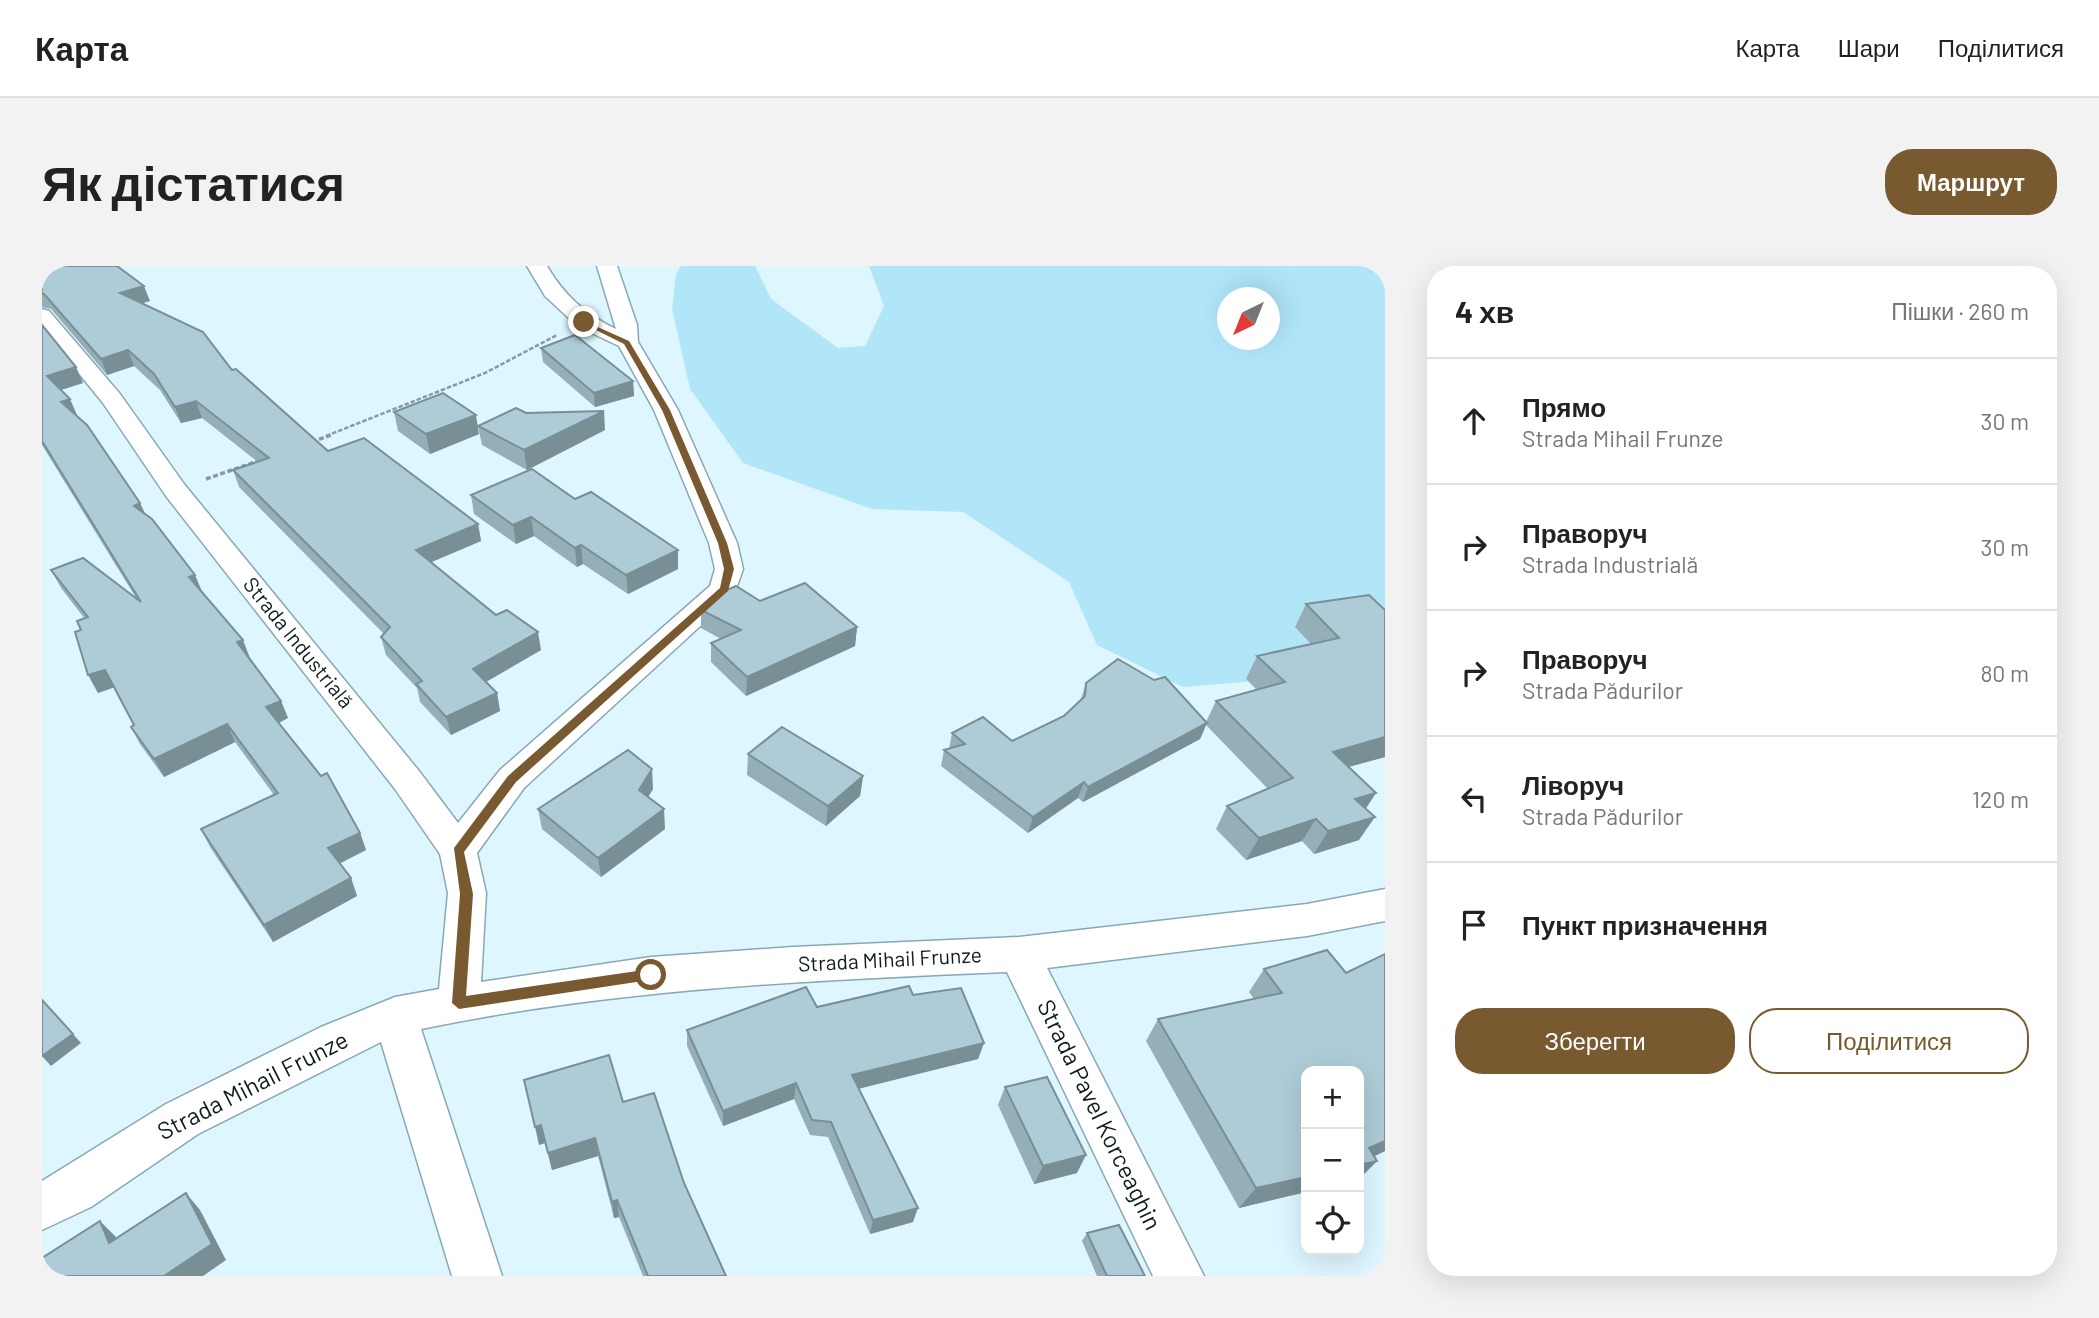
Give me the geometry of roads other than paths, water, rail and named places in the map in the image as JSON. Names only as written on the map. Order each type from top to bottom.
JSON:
[{"type":"street","points":[[537,266],[552,292],[584,322],[627,342]]},
{"type":"street","points":[[458,851],[512,779],[724,589],[729,569],[723,543],[666,410],[627,342],[626,325],[607,266]]},
{"type":"street","name":"Strada Industrială","points":[[42,315],[112,398],[175,490],[407,780],[458,851],[467,894],[459,1003]]},
{"type":"street","name":"Strada Mihail Frunze","points":[[42,1206],[74,1190],[181,1119],[336,1041],[395,1016],[459,1003],[651,975],[793,964],[1019,954],[1307,920],[1385,905]]},
{"type":"street","name":"Strada Pavel Korceaghin","points":[[1019,954],[1179,1276]]},
{"type":"street","points":[[395,1016],[477,1276]]}]
